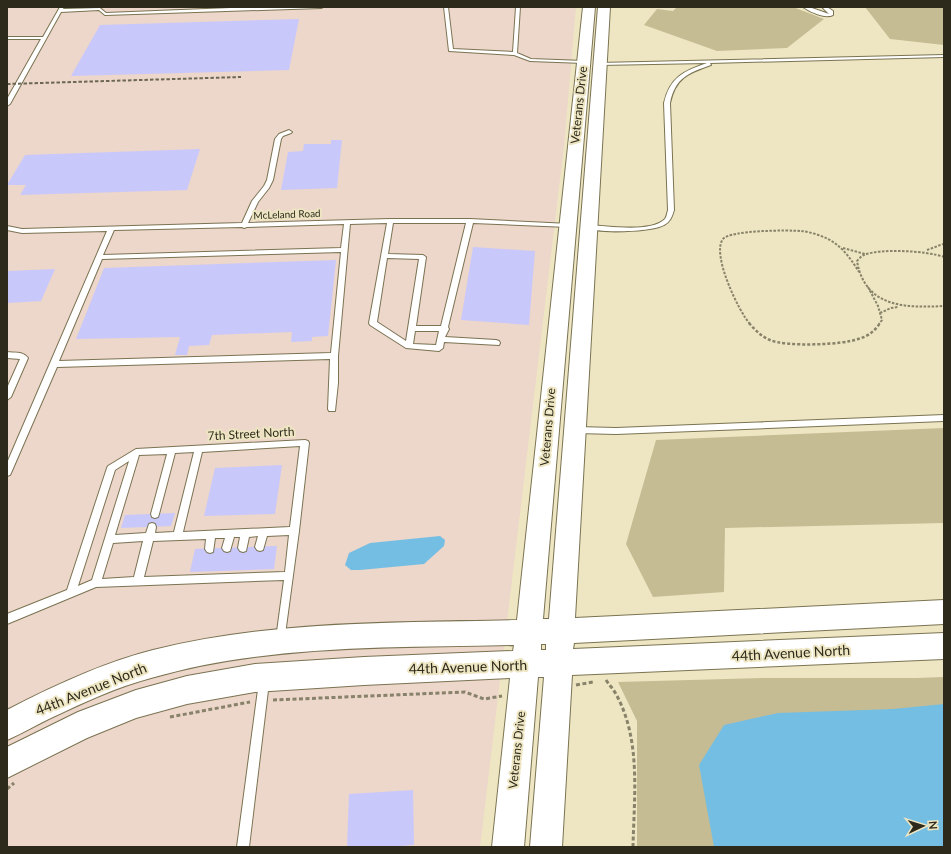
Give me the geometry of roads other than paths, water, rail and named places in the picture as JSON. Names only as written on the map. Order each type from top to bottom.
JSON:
[{"type":"main road","name":"Veterans Drive","points":[[546,847],[575,430],[578,226],[584,62],[588,7]]},
{"type":"main road","name":"Veterans Drive","points":[[508,847],[525,665],[578,226],[600,64],[604,7]]},
{"type":"main road","name":"44th Avenue North","points":[[7,725],[72,693],[109,678],[150,665],[220,650],[281,642],[365,637],[529,632],[944,612]]},
{"type":"main road","name":"44th Avenue North","points":[[14,771],[78,727],[136,704],[187,690],[263,689],[356,671],[525,665],[558,676],[944,646]]},
{"type":"lane","points":[[7,104],[61,9],[101,8],[105,14],[321,7]]},
{"type":"lane","points":[[446,7],[452,50],[515,54],[530,60],[584,62]]},
{"type":"lane","points":[[515,54],[518,7]]},
{"type":"lane","points":[[805,7],[826,15],[831,15],[831,12],[824,7]]},
{"type":"lane","points":[[7,38],[44,38]]},
{"type":"lane","points":[[600,64],[944,56]]},
{"type":"lane","name":"McLeland Road","points":[[7,228],[22,231],[390,221],[470,221],[639,228],[662,224],[669,218],[671,210],[667,103],[669,92],[674,82],[682,76],[715,62]]},
{"type":"lane","points":[[244,226],[255,201],[267,187],[270,180],[278,139],[281,135],[289,132]]},
{"type":"lane","points":[[390,221],[373,323],[409,346],[439,348],[445,329],[470,221]]},
{"type":"lane","points":[[332,409],[334,356],[347,222]]},
{"type":"lane","points":[[7,473],[111,229]]},
{"type":"lane","points":[[99,257],[344,250]]},
{"type":"lane","points":[[384,256],[423,257],[409,346]]},
{"type":"lane","points":[[412,328],[445,329]]},
{"type":"lane","points":[[442,339],[496,343]]},
{"type":"lane","points":[[7,355],[22,356],[24,358],[7,397]]},
{"type":"lane","points":[[54,364],[334,356]]},
{"type":"lane","points":[[7,378],[15,378]]},
{"type":"lane","points":[[575,430],[616,431],[944,418]]},
{"type":"lane","name":"7th Street North","points":[[136,452],[304,443],[295,531],[282,621],[281,642]]},
{"type":"lane","points":[[178,536],[199,449]]},
{"type":"lane","points":[[155,514],[172,450]]},
{"type":"lane","points":[[96,583],[136,452]]},
{"type":"lane","points":[[71,592],[111,468],[136,452]]},
{"type":"lane","points":[[138,581],[152,527]]},
{"type":"lane","points":[[109,539],[295,531]]},
{"type":"lane","points":[[260,547],[263,532]]},
{"type":"lane","points":[[243,548],[245,533]]},
{"type":"lane","points":[[210,549],[212,534]]},
{"type":"lane","points":[[227,548],[230,534]]},
{"type":"lane","points":[[7,619],[96,583],[222,575],[255,574],[289,576]]},
{"type":"lane","points":[[242,847],[263,689]]},
{"type":"water","points":[[440,536],[445,540],[444,546],[424,564],[360,570],[351,570],[345,565],[349,553],[370,543]]},
{"type":"water","points":[[944,704],[944,847],[714,847],[699,765],[724,725],[778,713],[893,709]]},
{"type":"railway","points":[[7,84],[241,77]]}]
